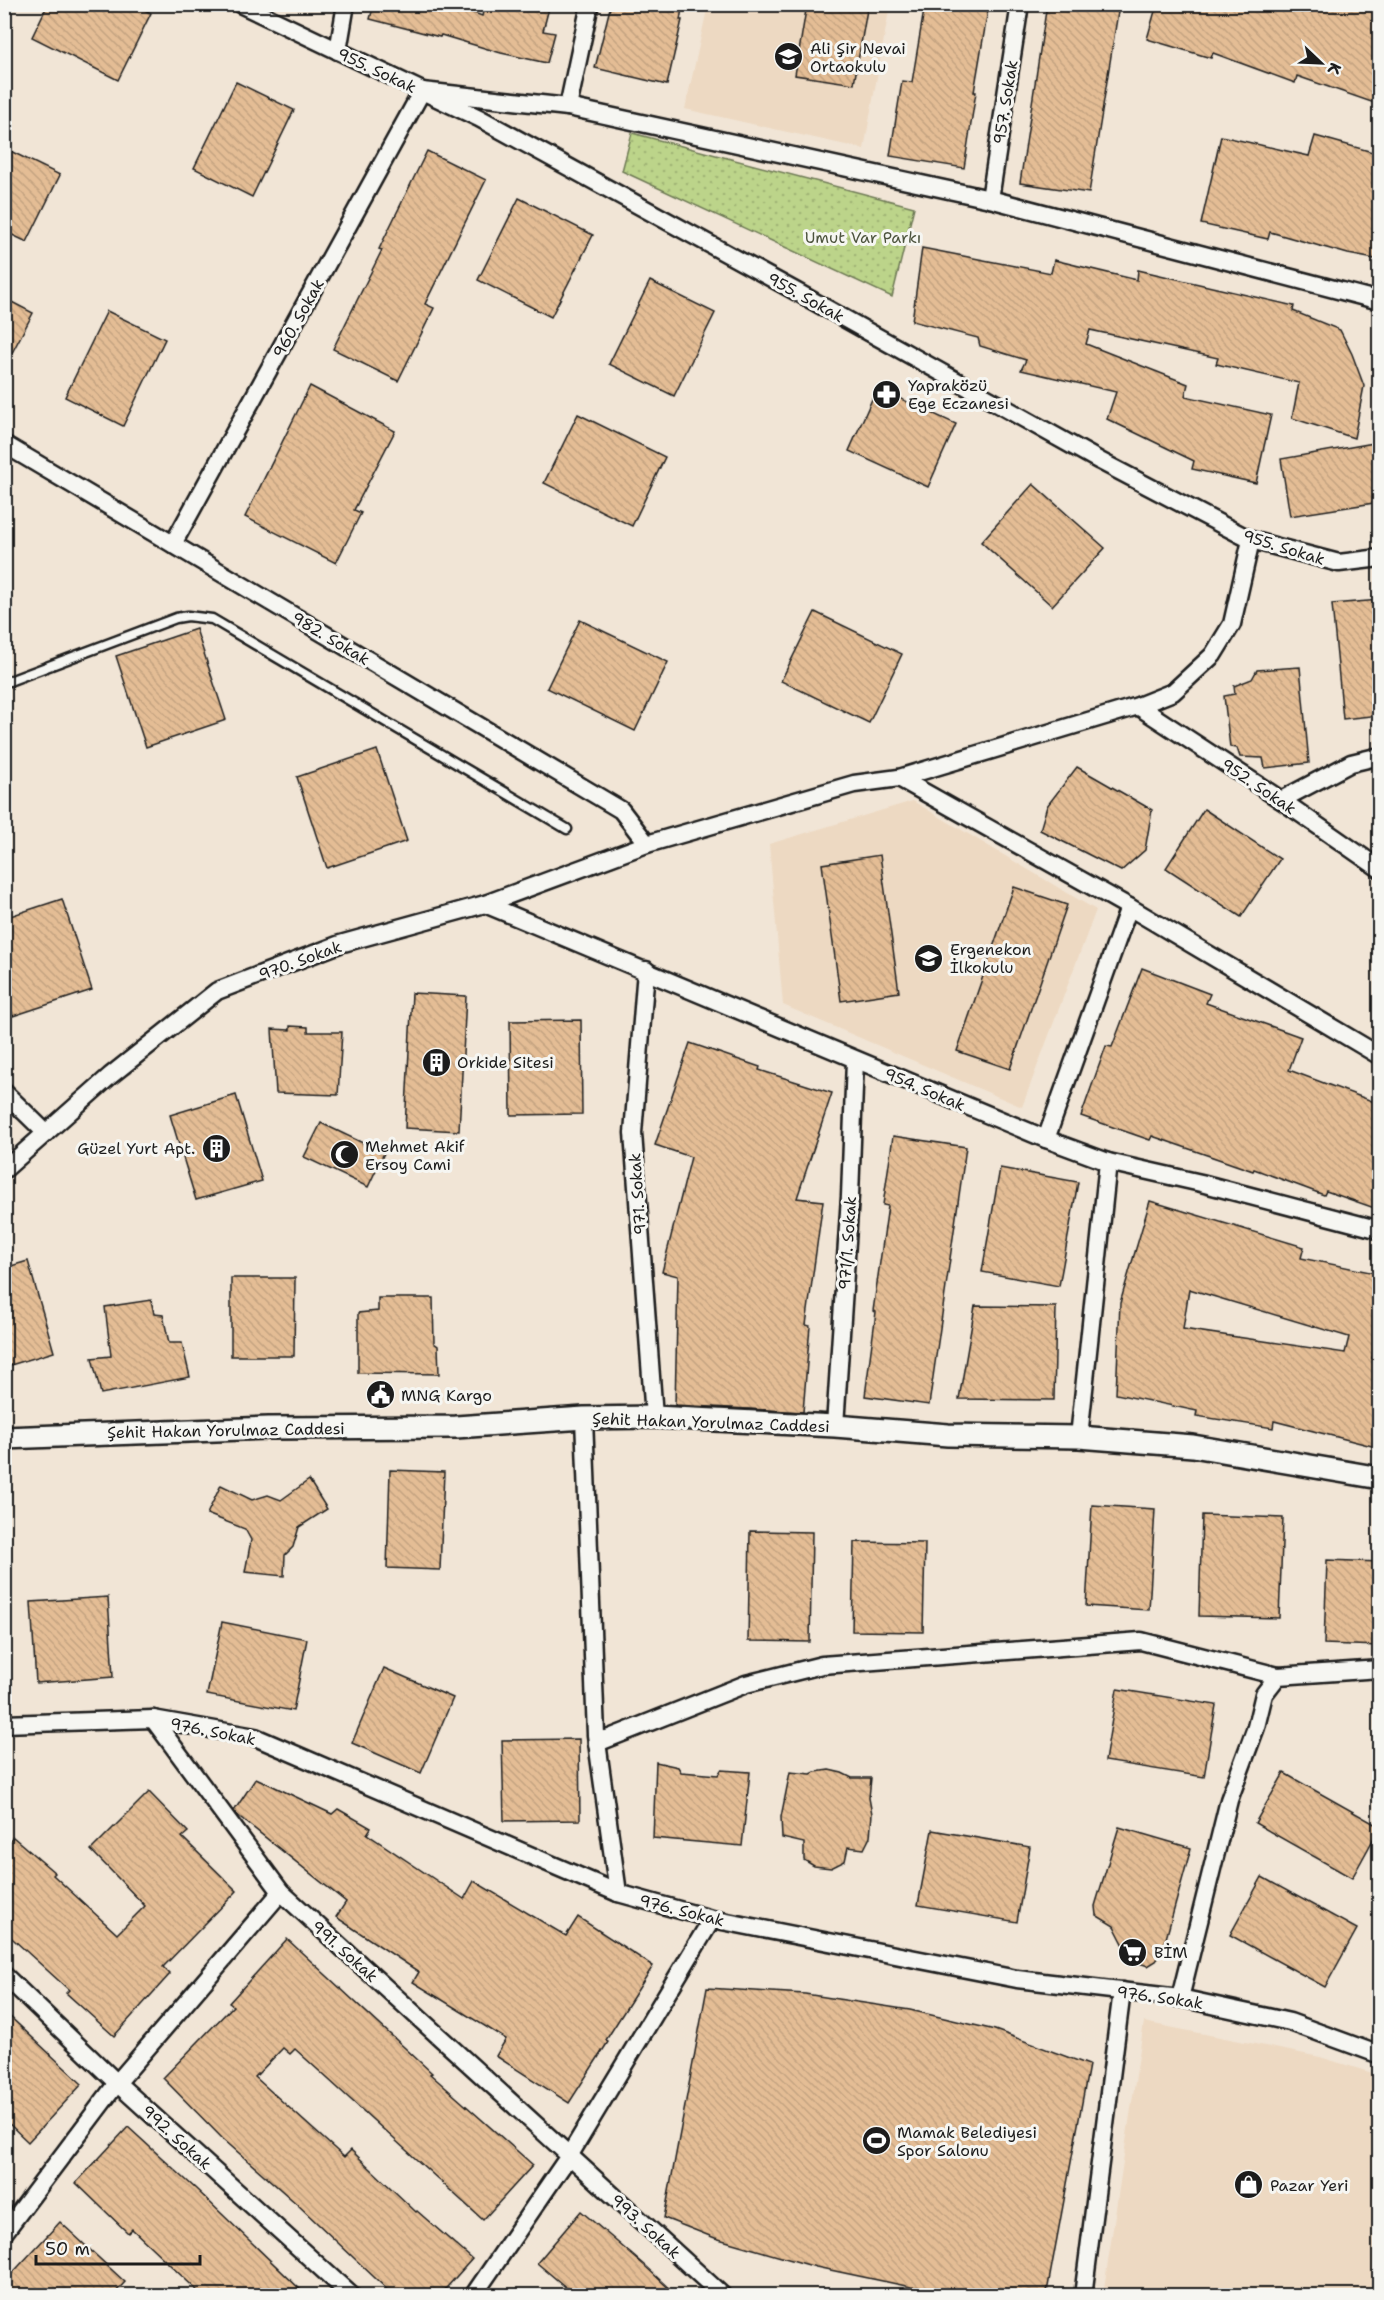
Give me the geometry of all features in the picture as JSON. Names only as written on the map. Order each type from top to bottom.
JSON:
[{"type":"street","name":"955. Sokak","points":[[240,4],[500,129],[1100,461],[1251,540],[1339,563],[1380,558]]},
{"type":"street","points":[[338,51],[346,4]]},
{"type":"street","points":[[568,107],[590,4]]},
{"type":"street","name":"957. Sokak","points":[[990,199],[1020,4]]},
{"type":"street","points":[[422,91],[568,107],[990,199],[1380,301]]},
{"type":"street","name":"960. Sokak","points":[[173,544],[422,91]]},
{"type":"street","name":"982. Sokak","points":[[4,444],[621,810],[647,844]]},
{"type":"street","name":"970. Sokak","points":[[4,1170],[110,1076],[217,991],[340,944],[485,904],[647,844],[854,784],[899,778],[1137,706],[1173,692],[1213,654],[1233,624],[1251,540]]},
{"type":"street","name":"952. Sokak","points":[[1137,706],[1281,800],[1380,869]]},
{"type":"street","points":[[1281,800],[1351,763],[1380,756]]},
{"type":"street","points":[[899,778],[1129,907],[1380,1056]]},
{"type":"street","name":"954. Sokak","points":[[485,904],[855,1060],[1107,1162],[1201,1183],[1380,1230]]},
{"type":"street","points":[[1046,1139],[1129,907]]},
{"type":"street","name":"971. Sokak","points":[[646,970],[633,1133],[654,1417]]},
{"type":"street","name":"971/1. Sokak","points":[[835,1426],[850,1196],[855,1060]]},
{"type":"street","points":[[4,1092],[46,1133]]},
{"type":"street","points":[[1079,1437],[1107,1162]]},
{"type":"street","name":"Şehit Hakan Yorulmaz Caddesi","points":[[4,1438],[269,1428],[456,1427],[584,1418],[654,1417],[835,1426],[948,1435],[1079,1437],[1193,1446],[1380,1478]]},
{"type":"street","points":[[584,1418],[597,1743],[618,1893]]},
{"type":"street","points":[[597,1743],[746,1684],[822,1665],[1141,1641],[1278,1677],[1380,1669]]},
{"type":"street","points":[[1180,1998],[1229,1800],[1256,1728],[1264,1694],[1278,1677]]},
{"type":"street","name":"976. Sokak","points":[[4,1725],[153,1719],[255,1737],[618,1893],[712,1918],[1017,1979],[1180,1998],[1290,2022],[1380,2055]]},
{"type":"street","name":"991. Sokak","points":[[153,1719],[281,1892],[569,2156]]},
{"type":"street","points":[[4,2234],[117,2083],[281,1892]]},
{"type":"street","points":[[473,2295],[569,2156],[712,1918]]},
{"type":"street","name":"992. Sokak","points":[[4,1975],[117,2083],[352,2295]]},
{"type":"street","points":[[1083,2295],[1122,1991]]},
{"type":"street","name":"993. Sokak","points":[[569,2156],[723,2295]]},
{"type":"lane","points":[[4,683],[176,618],[188,616],[212,620],[567,829]]},
{"type":"shaded area","name":"Ali Şir Nevai Ortaokulu","points":[[708,5],[890,5],[864,149],[685,109]]},
{"type":"shaded area","name":"Ergenekon İlkokulu","points":[[913,801],[1096,910],[1022,1107],[783,1005],[769,844]]},
{"type":"shaded area","name":"Pazar Yeri","points":[[1144,2022],[1320,2057],[1379,2075],[1379,2295],[1103,2295]]},
{"type":"green space","name":"Umut Var Parkı","points":[[632,133],[914,207],[892,297],[622,171]]},
{"type":"building","points":[[48,4],[133,4],[151,13],[118,80],[32,37]]},
{"type":"building","points":[[374,4],[451,4],[482,16],[485,4],[550,4],[543,31],[555,33],[547,63],[370,19]]},
{"type":"building","points":[[611,4],[683,4],[680,20],[682,20],[667,85],[595,68]]},
{"type":"building","points":[[807,4],[868,4],[854,84],[795,75]]},
{"type":"building","points":[[925,4],[989,4],[964,168],[890,156],[902,81],[912,82]]},
{"type":"building","points":[[1047,4],[1068,4],[1118,12],[1089,193],[1020,183]]},
{"type":"building","points":[[1157,4],[1380,4],[1380,105],[1297,76],[1295,83],[1213,53],[1211,58],[1147,39]]},
{"type":"building","points":[[236,82],[294,110],[252,197],[194,168]]},
{"type":"building","points":[[1221,136],[1309,156],[1315,136],[1380,154],[1380,260],[1348,254],[1270,232],[1268,239],[1201,224]]},
{"type":"building","points":[[4,148],[60,175],[27,242],[4,231]]},
{"type":"building","points":[[427,151],[486,180],[425,304],[434,308],[398,381],[333,349],[382,250],[379,249]]},
{"type":"building","points":[[519,198],[593,235],[551,317],[478,280]]},
{"type":"building","points":[[922,248],[1051,273],[1054,260],[1137,280],[1138,270],[1294,306],[1293,311],[1340,330],[1352,354],[1364,386],[1354,438],[1292,418],[1299,383],[1216,364],[1218,358],[1090,330],[1086,344],[1188,384],[1185,396],[1271,415],[1256,483],[1192,469],[1194,461],[1107,419],[1116,392],[1021,370],[1026,360],[980,346],[978,338],[912,321]]},
{"type":"building","points":[[650,281],[715,313],[674,396],[609,364]]},
{"type":"building","points":[[4,298],[33,313],[4,368]]},
{"type":"building","points":[[107,311],[165,339],[123,426],[65,397]]},
{"type":"building","points":[[310,386],[395,431],[354,510],[361,513],[336,563],[245,517]]},
{"type":"building","points":[[877,388],[956,424],[928,487],[849,451]]},
{"type":"building","points":[[578,414],[665,457],[632,526],[544,483]]},
{"type":"building","points":[[1380,442],[1380,502],[1290,516],[1281,459]]},
{"type":"building","points":[[1033,484],[1105,548],[1052,606],[981,542]]},
{"type":"building","points":[[1380,600],[1380,715],[1343,719],[1332,604]]},
{"type":"building","points":[[815,612],[902,654],[869,723],[781,681]]},
{"type":"building","points":[[580,620],[668,662],[635,731],[547,688]]},
{"type":"building","points":[[196,629],[226,720],[146,747],[116,656]]},
{"type":"building","points":[[1300,667],[1309,763],[1265,768],[1263,758],[1240,757],[1237,748],[1230,747],[1224,696],[1235,694],[1234,686],[1252,679],[1257,670]]},
{"type":"building","points":[[377,750],[407,841],[327,868],[297,777]]},
{"type":"building","points":[[1077,767],[1152,810],[1145,850],[1121,871],[1040,830],[1047,806]]},
{"type":"building","points":[[1204,809],[1280,859],[1241,917],[1166,868]]},
{"type":"building","points":[[880,855],[899,992],[841,1001],[822,864]]},
{"type":"building","points":[[1014,887],[1067,905],[1010,1069],[957,1051]]},
{"type":"building","points":[[62,899],[92,990],[13,1016],[4,992],[4,918]]},
{"type":"building","points":[[1142,968],[1210,994],[1206,1003],[1301,1037],[1289,1070],[1380,1104],[1380,1210],[1326,1191],[1324,1195],[1254,1169],[1253,1171],[1152,1136],[1150,1140],[1081,1116],[1106,1046],[1112,1047]]},
{"type":"building","name":"Orkide Sitesi","points":[[412,993],[466,996],[459,1131],[405,1128]]},
{"type":"building","points":[[581,1020],[582,1114],[511,1115],[510,1021]]},
{"type":"building","points":[[290,1026],[308,1027],[308,1032],[342,1032],[338,1095],[276,1093],[272,1029],[290,1030]]},
{"type":"building","points":[[690,1043],[760,1067],[759,1070],[832,1093],[797,1198],[823,1201],[806,1325],[810,1326],[803,1412],[675,1405],[678,1276],[662,1272],[691,1157],[655,1145]]},
{"type":"building","name":"Güzel Yurt Apt.","points":[[236,1095],[262,1181],[196,1200],[170,1115]]},
{"type":"building","name":"Mehmet Akif Ersoy Cami","points":[[321,1123],[384,1153],[368,1187],[304,1157]]},
{"type":"building","points":[[893,1136],[966,1147],[929,1405],[865,1396],[876,1312],[873,1311],[888,1206],[883,1205]]},
{"type":"building","points":[[1000,1168],[1078,1182],[1059,1286],[982,1272]]},
{"type":"building","points":[[1150,1201],[1304,1247],[1301,1258],[1380,1274],[1380,1325],[1372,1358],[1380,1359],[1380,1448],[1274,1421],[1273,1428],[1196,1416],[1197,1411],[1116,1394],[1120,1303]],"holes":[[[1189,1289],[1349,1337],[1345,1353],[1183,1329]]]},
{"type":"building","points":[[28,1261],[54,1352],[4,1367],[4,1268]]},
{"type":"building","points":[[231,1278],[295,1278],[294,1356],[231,1356]]},
{"type":"building","points":[[378,1298],[433,1298],[434,1343],[438,1346],[439,1374],[358,1373],[358,1313],[378,1311]]},
{"type":"building","points":[[151,1300],[154,1314],[163,1315],[169,1343],[182,1343],[190,1377],[101,1394],[92,1358],[111,1356],[105,1307]]},
{"type":"building","points":[[975,1306],[1056,1307],[1054,1400],[959,1399]]},
{"type":"building","points":[[390,1470],[444,1472],[440,1570],[387,1568]]},
{"type":"building","points":[[309,1480],[327,1509],[299,1527],[293,1547],[285,1555],[284,1576],[245,1572],[251,1540],[245,1529],[207,1514],[221,1485],[252,1500],[268,1495],[281,1500]]},
{"type":"building","points":[[1092,1505],[1155,1509],[1149,1610],[1086,1606]]},
{"type":"building","points":[[1202,1515],[1283,1518],[1279,1618],[1199,1616]]},
{"type":"building","points":[[750,1531],[812,1532],[810,1642],[748,1641]]},
{"type":"building","points":[[854,1542],[925,1543],[923,1632],[852,1631]]},
{"type":"building","points":[[1327,1560],[1380,1562],[1380,1646],[1324,1644]]},
{"type":"building","points":[[108,1597],[113,1677],[36,1683],[31,1602]]},
{"type":"building","points":[[222,1622],[307,1639],[293,1711],[207,1695]]},
{"type":"building","points":[[384,1668],[453,1698],[421,1773],[352,1743]]},
{"type":"building","points":[[1117,1689],[1216,1705],[1204,1777],[1105,1761]]},
{"type":"building","points":[[579,1739],[580,1820],[504,1821],[502,1740]]},
{"type":"building","points":[[656,1762],[678,1767],[681,1772],[718,1775],[721,1770],[750,1772],[742,1846],[653,1838]]},
{"type":"building","points":[[829,1770],[852,1778],[871,1778],[869,1798],[872,1814],[870,1837],[864,1849],[848,1847],[845,1861],[831,1868],[814,1866],[804,1860],[804,1843],[782,1838],[781,1817],[790,1772],[811,1774]]},
{"type":"building","points":[[1284,1773],[1380,1827],[1352,1878],[1255,1823]]},
{"type":"building","points":[[256,1778],[332,1814],[338,1809],[371,1828],[367,1834],[464,1899],[474,1881],[566,1936],[578,1917],[653,1966],[569,2103],[496,2056],[506,2039],[413,1982],[419,1972],[336,1917],[346,1902],[236,1814],[234,1811]]},
{"type":"building","points":[[149,1792],[188,1832],[182,1837],[237,1891],[163,1967],[170,1974],[114,2036],[66,1993],[69,1990],[4,1931],[4,1846],[13,1837],[55,1873],[53,1875],[117,1934],[145,1906],[91,1850]]},
{"type":"building","points":[[1119,1827],[1191,1848],[1162,1953],[1148,1966],[1132,1961],[1114,1926],[1096,1915],[1095,1906]]},
{"type":"building","points":[[932,1830],[1030,1847],[1017,1922],[918,1905]]},
{"type":"building","points":[[1262,1877],[1357,1929],[1325,1987],[1230,1935]]},
{"type":"building","points":[[287,1939],[432,2073],[430,2074],[533,2165],[483,2220],[295,2049],[290,2054],[283,2048],[255,2077],[344,2157],[351,2150],[416,2212],[472,2259],[440,2295],[393,2295],[298,2205],[223,2139],[163,2078],[233,2006],[229,2003]]},
{"type":"building","name":"Mamak Belediyesi Spor Salonu","points":[[707,1988],[805,1994],[910,2010],[995,2030],[1089,2065],[1047,2292],[996,2293],[911,2287],[816,2267],[715,2238],[664,2218]]},
{"type":"building","points":[[4,2011],[82,2084],[28,2142],[4,2119]]},
{"type":"building","points":[[128,2127],[306,2295],[202,2295],[132,2229],[128,2233],[76,2183]]},
{"type":"building","points":[[581,2211],[676,2295],[575,2295],[537,2263]]},
{"type":"building","points":[[60,2222],[125,2282],[113,2295],[4,2295],[4,2282]]},
{"type":"place","name":"Ali Şir Nevai Ortaokulu","points":[[789,57]]},
{"type":"place","name":"Yapraközü Ege Eczanesi","points":[[887,394]]},
{"type":"place","name":"Ergenekon İlkokulu","points":[[929,958]]},
{"type":"place","name":"Orkide Sitesi","points":[[436,1062]]},
{"type":"place","name":"Güzel Yurt Apt.","points":[[216,1148]]},
{"type":"place","name":"Mehmet Akif Ersoy Cami","points":[[344,1155]]},
{"type":"place","name":"MNG Kargo","points":[[380,1395]]},
{"type":"place","name":"BİM","points":[[1133,1952]]},
{"type":"place","name":"Mamak Belediyesi Spor Salonu","points":[[876,2141]]},
{"type":"place","name":"Pazar Yeri","points":[[1249,2185]]}]
